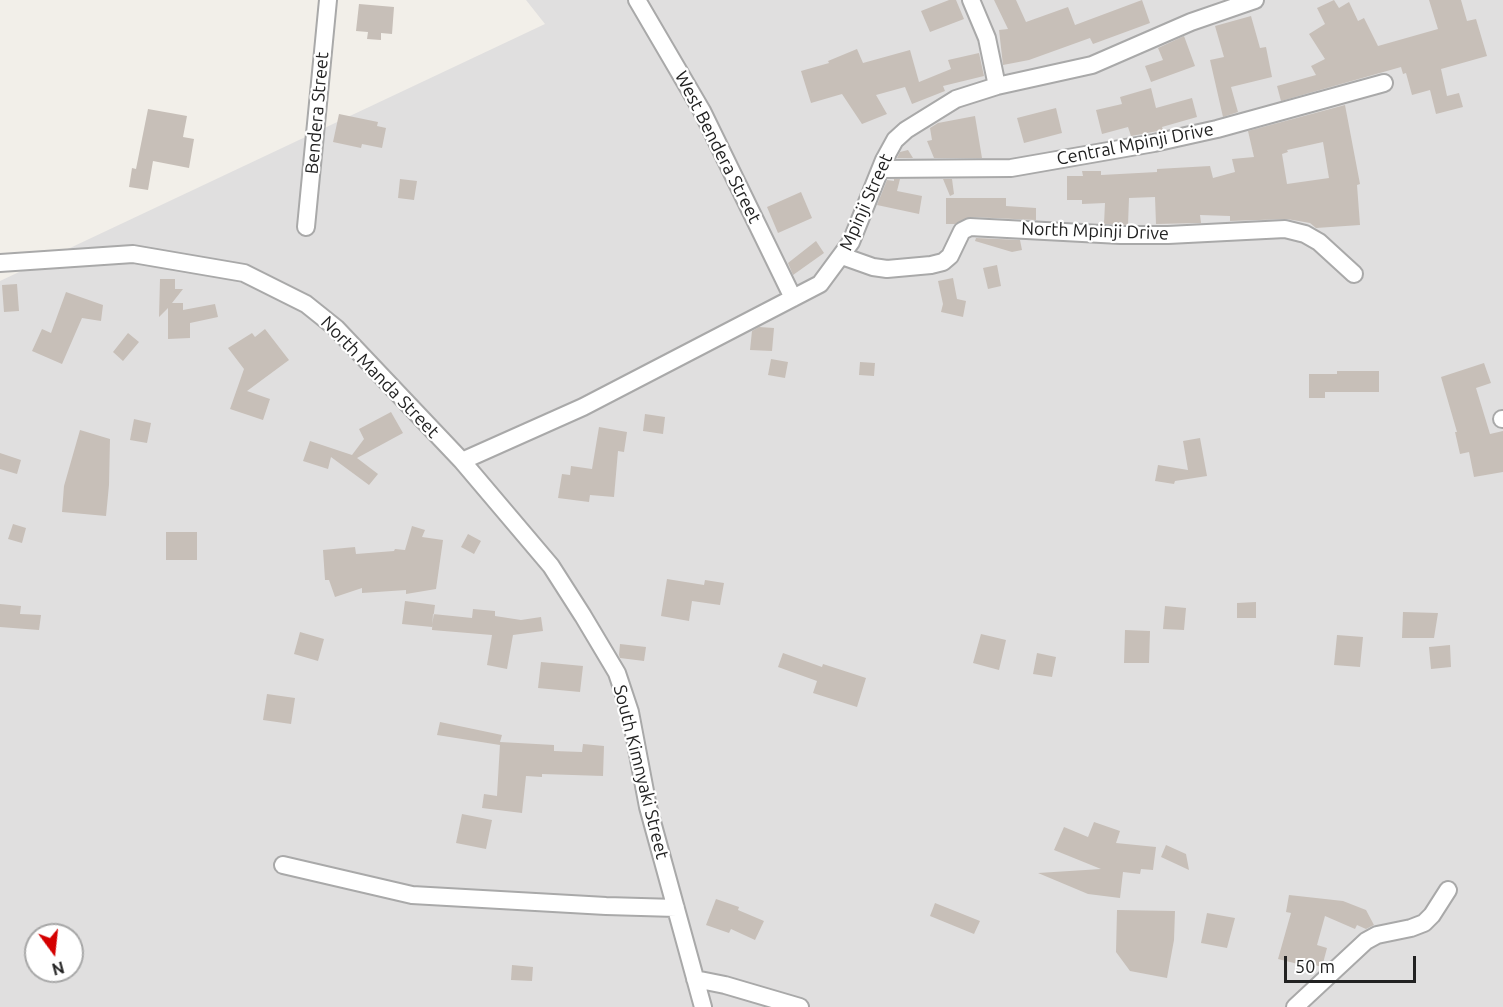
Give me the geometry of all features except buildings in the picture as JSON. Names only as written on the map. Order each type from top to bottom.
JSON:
[{"type":"street","name":"Bendera Street","points":[[306,227],[328,0]]},
{"type":"street","name":"West Bendera Street","points":[[637,0],[702,111],[793,297]]},
{"type":"street","points":[[971,0],[987,38],[997,86]]},
{"type":"street","name":"Mpinji Street","points":[[462,461],[583,407],[820,284],[852,242],[895,140],[906,130],[956,99],[997,86],[1092,65],[1191,22],[1255,0]]},
{"type":"street","name":"Central Mpinji Drive","points":[[881,169],[1011,168],[1155,143],[1217,129],[1384,83]]},
{"type":"street","name":"North Mpinji Drive","points":[[842,256],[873,267],[887,269],[931,265],[943,262],[950,256],[962,231],[970,227],[1120,235],[1285,229],[1305,234],[1319,242],[1354,274]]},
{"type":"street","name":"North Manda Street","points":[[0,263],[133,254],[244,273],[306,304],[336,328],[447,445]]},
{"type":"street","name":"South Kimnyaki Street","points":[[447,445],[551,566],[617,673],[630,712],[648,807],[703,1007]]},
{"type":"street","points":[[283,865],[412,895],[676,908]]},
{"type":"street","points":[[1295,1007],[1366,941],[1377,935],[1411,928],[1424,922],[1432,915],[1448,890]]},
{"type":"street","points":[[695,979],[725,985],[800,1007]]},
{"type":"shaded area","points":[[526,0],[1503,0],[1503,1007],[0,1007],[0,281],[545,24]]}]
